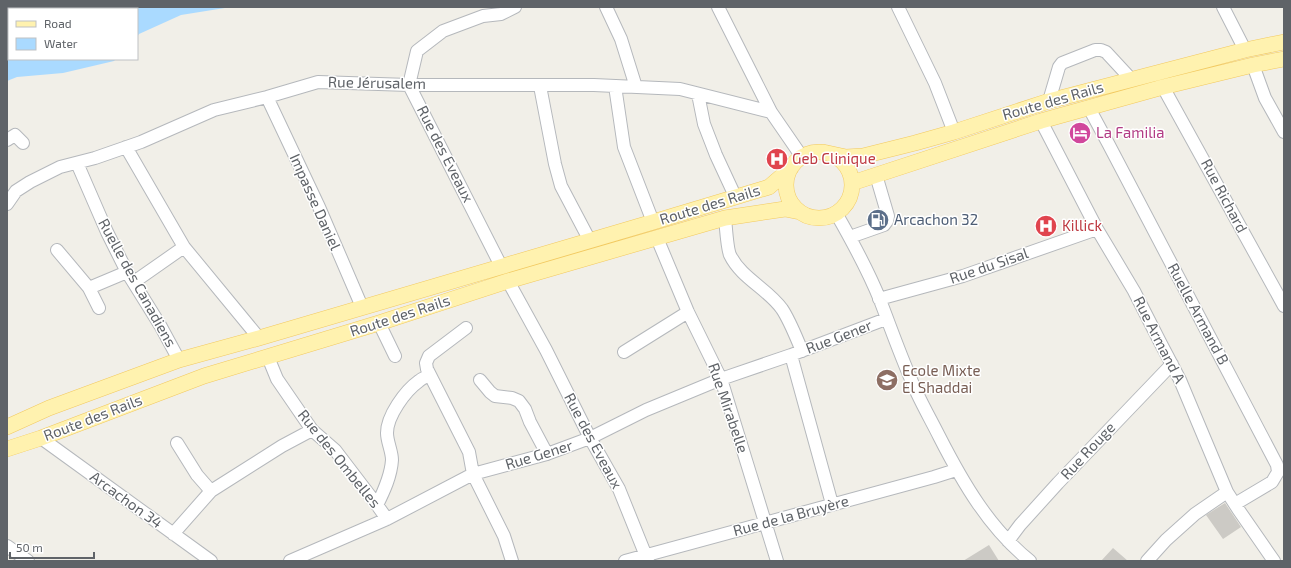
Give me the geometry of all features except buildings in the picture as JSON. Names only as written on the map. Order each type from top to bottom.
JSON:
[{"type":"main road","name":"Route des Rails","points":[[823,152],[846,157],[863,156],[954,132],[1049,101],[1245,50],[1284,42]]},
{"type":"main road","name":"Route des Rails","points":[[852,183],[1041,121],[1253,64],[1284,59]]},
{"type":"main road","points":[[823,152],[832,154],[840,159],[850,174],[852,183],[848,200],[843,207],[828,217],[818,218],[800,212],[793,205],[788,196],[786,187],[787,177],[791,168],[802,157],[812,153],[823,152]]},
{"type":"main road","name":"Route des Rails","points":[[7,427],[49,408],[179,360],[362,308],[769,187],[791,168]]},
{"type":"main road","name":"Route des Rails","points":[[7,449],[41,438],[204,376],[379,323],[508,281],[725,218],[785,209],[800,212]]},
{"type":"street","points":[[409,85],[417,51],[443,31],[483,16],[500,14],[515,7]]},
{"type":"street","points":[[606,7],[621,39],[636,87]]},
{"type":"street","points":[[718,7],[771,112],[802,157]]},
{"type":"street","points":[[898,7],[935,83],[954,132]]},
{"type":"street","points":[[1222,7],[1245,50]]},
{"type":"street","points":[[1049,101],[1059,66],[1062,63],[1095,50],[1106,52],[1131,79]]},
{"type":"street","points":[[1253,64],[1265,98],[1284,132]]},
{"type":"street","name":"Rue Jérusalem","points":[[7,204],[16,191],[60,167],[142,142],[214,110],[267,97],[318,82],[409,85],[492,84],[540,86],[615,86],[680,89],[771,112]]},
{"type":"street","name":"Rue des Eveaux","points":[[409,85],[501,266]]},
{"type":"street","points":[[540,86],[555,164],[561,186],[590,241]]},
{"type":"street","points":[[615,86],[624,147],[653,222]]},
{"type":"street","name":"Rue Richard","points":[[1163,87],[1284,306]]},
{"type":"street","points":[[698,94],[704,124],[716,155],[735,196]]},
{"type":"street","name":"Impasse Daniel","points":[[267,97],[319,207],[362,308]]},
{"type":"street","name":"Ruelle Armand B","points":[[1088,108],[1109,144],[1277,465],[1278,472],[1272,482],[1235,504]]},
{"type":"street","name":"Rue Armand A","points":[[1041,121],[1097,229],[1134,291],[1172,364],[1227,492],[1274,561]]},
{"type":"street","points":[[7,140],[15,135],[23,143]]},
{"type":"street","points":[[126,147],[184,247],[258,338]]},
{"type":"street","name":"Ruelle des Canadiens","points":[[77,163],[107,232],[130,277],[160,325],[179,360]]},
{"type":"street","points":[[850,237],[884,225],[887,221],[888,216],[876,175]]},
{"type":"street","points":[[836,213],[850,237],[879,299],[917,393],[956,470],[980,508],[1008,541],[1028,561]]},
{"type":"street","points":[[725,218],[730,254],[742,271],[763,289],[781,308],[795,334],[796,353]]},
{"type":"street","name":"Rue du Sisal","points":[[879,299],[963,276],[1097,229]]},
{"type":"street","name":"Rue Mirabelle","points":[[657,238],[688,312],[721,379],[777,561]]},
{"type":"street","points":[[89,288],[130,277],[184,247]]},
{"type":"street","points":[[57,250],[89,288],[99,308]]},
{"type":"street","name":"Rue des Eveaux","points":[[508,281],[546,350],[590,438],[620,489],[647,558]]},
{"type":"street","points":[[624,352],[688,312]]},
{"type":"street","name":"Rue Gener","points":[[290,561],[387,519],[473,474],[547,454],[590,438],[646,410],[721,379],[886,319]]},
{"type":"street","points":[[379,323],[395,356]]},
{"type":"street","points":[[466,328],[429,356],[426,363],[427,369],[469,452],[473,474],[504,536],[512,561]]},
{"type":"street","name":"Rue Gener","points":[[796,353],[832,504]]},
{"type":"street","name":"Rue des Ombelles","points":[[268,357],[277,379],[312,430],[335,450],[387,519]]},
{"type":"street","name":"Rue Rouge","points":[[1008,541],[1020,525],[1048,494],[1172,364]]},
{"type":"street","points":[[377,504],[384,492],[392,460],[387,433],[392,414],[411,388],[419,381],[430,375]]},
{"type":"street","points":[[480,380],[495,396],[512,398],[519,401],[525,409],[530,422],[547,454]]},
{"type":"street","points":[[173,534],[211,491],[282,446],[312,430]]},
{"type":"street","name":"Arcachon 34","points":[[41,438],[173,534],[206,560]]},
{"type":"street","points":[[177,443],[197,475],[211,491]]},
{"type":"street","name":"Rue de la Bruyère","points":[[625,561],[647,558],[766,522],[956,470]]},
{"type":"street","points":[[1148,561],[1166,540],[1195,514],[1227,492]]},
{"type":"street","points":[[7,546],[28,561]]},
{"type":"water","points":[[7,7],[231,7],[181,15],[138,36],[138,8],[8,8],[8,60],[115,60],[63,73],[17,77],[7,81]]},
{"type":"place","name":"La Familia","points":[[1080,133]]},
{"type":"place","name":"Geb Clinique","points":[[777,159]]},
{"type":"place","name":"Arcachon 32","points":[[878,220]]},
{"type":"place","name":"Killick","points":[[1046,226]]},
{"type":"place","name":"Ecole Mixte El Shaddai","points":[[887,380]]}]
